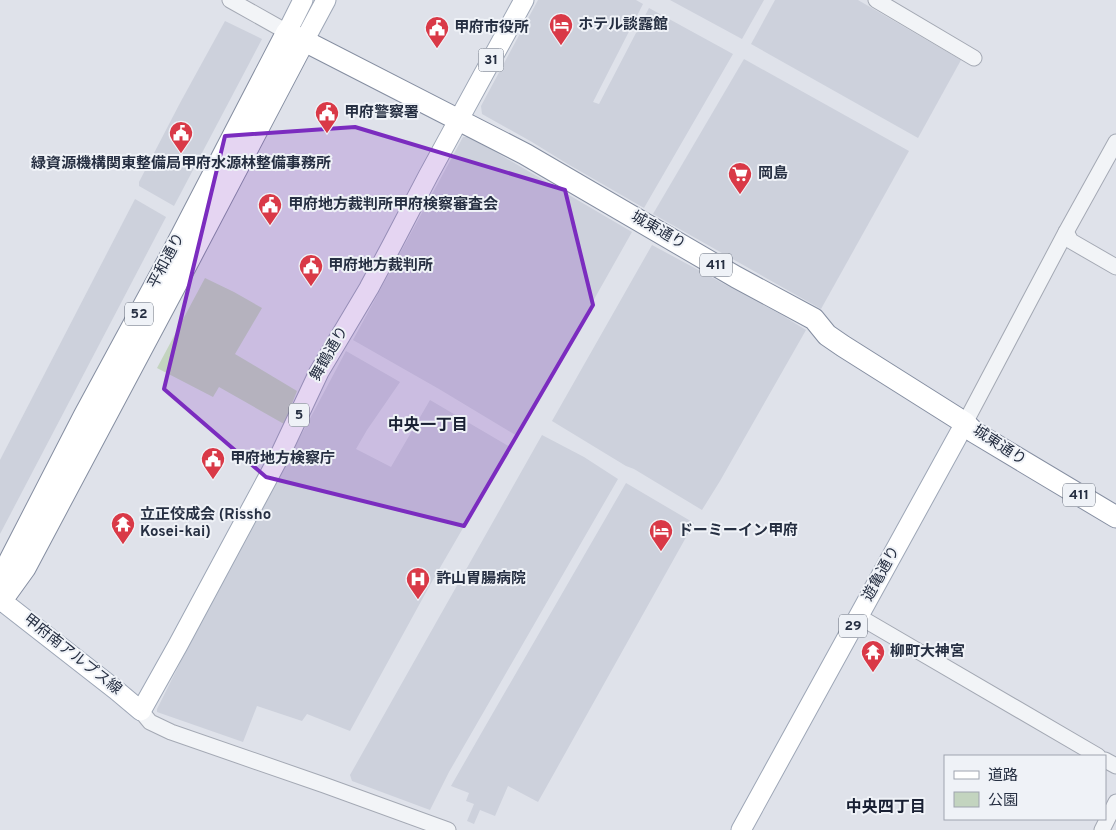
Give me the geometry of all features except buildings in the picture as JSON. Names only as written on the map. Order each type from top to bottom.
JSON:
[{"type":"highway","name":"城東通り","points":[[295,36],[525,154],[736,277],[814,319],[843,346],[965,423],[974,432],[1116,516]]},
{"type":"highway","name":"平和通り","points":[[1,601],[10,560],[84,416],[175,248],[295,36]]},
{"type":"main road","points":[[295,36],[304,0]]},
{"type":"main road","points":[[295,36],[326,0]]},
{"type":"main road","name":"舞鶴通り","points":[[142,711],[279,457],[319,372],[377,273],[524,0]]},
{"type":"main road","name":"遊亀通り","points":[[741,830],[965,423]]},
{"type":"main road","name":"甲府南アルプス線","points":[[1,601],[142,711]]},
{"type":"street","points":[[230,0],[295,36]]},
{"type":"street","points":[[876,0],[974,58]]},
{"type":"street","points":[[965,423],[1116,142]]},
{"type":"street","points":[[1066,232],[1071,241],[1116,267]]},
{"type":"street","points":[[858,616],[1096,755]]},
{"type":"street","points":[[142,711],[150,722],[171,732],[448,830]]},
{"type":"street","points":[[1102,830],[1116,802]]},
{"type":"highlighted area","points":[[355,127],[565,190],[593,305],[464,526],[266,477],[164,389],[225,136]]},
{"type":"shaded area","points":[[538,0],[636,0],[643,4],[593,102],[599,104],[649,8],[733,54],[644,208],[482,114],[481,106]]},
{"type":"shaded area","points":[[670,0],[764,0],[742,39]]},
{"type":"shaded area","points":[[775,0],[858,0],[961,60],[918,138],[751,44]]},
{"type":"shaded area","points":[[225,21],[262,39],[174,206],[139,186],[139,182]]},
{"type":"shaded area","points":[[744,59],[909,151],[821,309],[653,214]]},
{"type":"shaded area","points":[[463,137],[470,137],[632,232],[517,436],[353,340]]},
{"type":"shaded area","points":[[135,199],[166,217],[0,534],[0,460]]},
{"type":"shaded area","points":[[652,245],[806,330],[702,510],[552,421]]},
{"type":"shaded area","points":[[346,351],[400,382],[356,449],[391,467],[430,400],[510,447],[430,585],[350,731],[307,714],[302,721],[257,706],[243,742],[157,712],[183,657]]},
{"type":"shaded area","points":[[542,435],[584,457],[618,479],[449,772],[430,810],[352,781],[350,775]]},
{"type":"shaded area","points":[[626,483],[694,523],[538,802],[508,786],[495,816],[480,810],[474,824],[467,821],[474,804],[466,801],[469,793],[451,786]]},
{"type":"green space","points":[[205,278],[262,308],[235,354],[297,391],[284,424],[219,387],[213,397],[157,368]]},
{"type":"place","name":"ホテル談露館","points":[[561,46]]},
{"type":"place","name":"甲府市役所","points":[[437,49]]},
{"type":"place","name":"甲府警察署","points":[[327,134]]},
{"type":"place","name":"緑資源機構関東整備局甲府水源林整備事務所","points":[[181,154]]},
{"type":"place","name":"岡島","points":[[740,195]]},
{"type":"place","name":"甲府地方裁判所甲府検察審査会","points":[[270,226]]},
{"type":"place","name":"甲府地方裁判所","points":[[311,287]]},
{"type":"place","name":"甲府地方検察庁","points":[[213,480]]},
{"type":"place","name":"立正佼成会 (Rissho Kosei-kai)","points":[[123,545]]},
{"type":"place","name":"ドーミーイン甲府","points":[[661,552]]},
{"type":"place","name":"許山胃腸病院","points":[[418,600]]},
{"type":"place","name":"柳町大神宮","points":[[873,673]]},
{"type":"district","name":"中央一丁目","points":[[428,426]]},
{"type":"district","name":"中央四丁目","points":[[886,808]]}]
